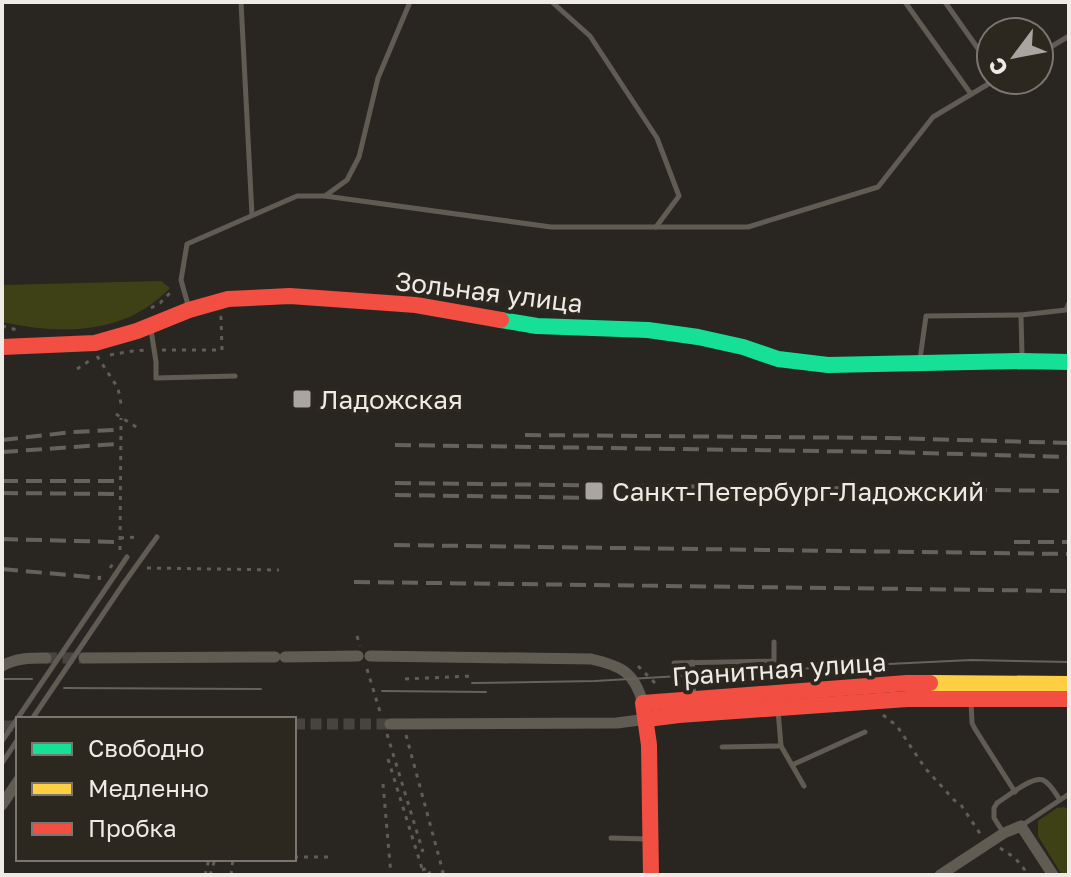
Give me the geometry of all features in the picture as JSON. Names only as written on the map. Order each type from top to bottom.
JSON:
[{"type":"street","name":"Зольная улица","points":[[2,347],[95,343],[148,318],[228,299],[290,296],[416,305],[537,326],[648,330],[743,347],[778,359],[828,365],[1069,362]]},
{"type":"street","points":[[2,666],[23,658],[46,658]]},
{"type":"street","name":"Гранитная улица","points":[[84,658],[591,659],[627,672],[639,687],[645,711]]},
{"type":"street","name":"Гранитная улица","points":[[386,723],[617,723],[645,711],[694,699],[907,683],[1069,684]]},
{"type":"street","name":"Гранитная улица","points":[[645,711],[778,708],[907,699],[1069,699]]},
{"type":"street","points":[[645,711],[649,745],[651,875]]},
{"type":"street","points":[[2,805],[16,784]]},
{"type":"street","points":[[940,875],[1004,833],[1021,826],[1053,875]]},
{"type":"lane","points":[[241,2],[252,215]]},
{"type":"lane","points":[[325,196],[347,180],[359,157],[378,78],[410,2]]},
{"type":"lane","points":[[552,2],[590,36],[657,138],[679,196],[656,227]]},
{"type":"lane","points":[[905,2],[971,94]]},
{"type":"lane","points":[[945,2],[975,44]]},
{"type":"lane","points":[[189,310],[181,280],[187,244],[297,196],[325,196],[551,227],[748,227],[878,187],[933,117],[975,92]]},
{"type":"lane","points":[[920,363],[926,316],[1021,315],[1066,310],[1069,303]]},
{"type":"lane","points":[[1021,315],[1022,361]]},
{"type":"lane","points":[[148,318],[155,350],[156,378],[235,376]]},
{"type":"lane","points":[[33,717],[157,537]]},
{"type":"lane","points":[[18,717],[127,557]]},
{"type":"lane","points":[[674,663],[774,661],[774,642]]},
{"type":"lane","points":[[692,662],[694,699]]},
{"type":"lane","points":[[971,698],[972,723],[1015,792]]},
{"type":"lane","points":[[778,708],[781,746],[804,786]]},
{"type":"lane","points":[[2,741],[16,720]]},
{"type":"lane","points":[[792,765],[865,732]]},
{"type":"lane","points":[[2,763],[16,742]]},
{"type":"lane","points":[[722,747],[781,746]]},
{"type":"lane","points":[[1004,833],[994,818],[997,803],[1037,779],[1049,785],[1060,800]]},
{"type":"lane","points":[[1021,826],[1069,794]]},
{"type":"lane","points":[[611,838],[651,839]]},
{"type":"path","points":[[148,318],[172,290],[183,286]]},
{"type":"path","points":[[122,409],[118,388],[97,356],[133,351],[222,350],[221,317],[228,314]]},
{"type":"path","points":[[2,326],[31,334]]},
{"type":"path","points":[[77,369],[91,360]]},
{"type":"path","points":[[116,414],[141,430]]},
{"type":"path","points":[[120,553],[121,418]]},
{"type":"path","points":[[120,538],[139,537]]},
{"type":"path","points":[[143,568],[279,570]]},
{"type":"path","points":[[357,636],[423,852]]},
{"type":"path","points":[[405,679],[472,676]]},
{"type":"path","points":[[878,712],[897,726],[925,768],[961,805],[981,836],[1015,858],[1029,875]]},
{"type":"path","points":[[388,759],[423,872],[428,868],[432,875],[443,872],[404,728]]},
{"type":"path","points":[[383,784],[391,875]]},
{"type":"path","points":[[296,857],[329,857]]},
{"type":"path","points":[[207,875],[211,862]]},
{"type":"green space","points":[[161,281],[170,288],[133,315],[113,323],[92,328],[47,329],[2,322],[2,285]]},
{"type":"green space","points":[[1057,808],[1069,810],[1069,875],[1062,875],[1038,836],[1038,821]]},
{"type":"tunnel","points":[[46,658],[84,658]]},
{"type":"tunnel","points":[[296,724],[390,724]]},
{"type":"tunnel","points":[[2,726],[16,726]]},
{"type":"tram line","points":[[472,683],[595,681],[971,660],[1069,662]]},
{"type":"tram line","points":[[2,679],[32,679]]},
{"type":"tram line","points":[[64,688],[261,689]]},
{"type":"tram line","points":[[382,691],[486,692]]},
{"type":"railway","points":[[2,440],[116,430]]},
{"type":"railway","points":[[525,435],[1069,443]]},
{"type":"railway","points":[[2,452],[116,444]]},
{"type":"railway","points":[[395,445],[1069,457]]},
{"type":"railway","points":[[2,481],[115,481]]},
{"type":"railway","points":[[395,483],[1069,491]]},
{"type":"railway","points":[[2,493],[115,494]]},
{"type":"railway","points":[[395,495],[601,498]]},
{"type":"railway","points":[[2,539],[115,542]]},
{"type":"railway","points":[[1014,542],[1069,542]]},
{"type":"railway","points":[[394,545],[1069,554]]},
{"type":"railway","points":[[2,569],[101,578]]},
{"type":"railway","points":[[354,582],[1069,591]]},
{"type":"traffic: fast","points":[[501,320],[537,326],[648,330],[743,347],[778,359],[828,365],[1069,362]]},
{"type":"traffic: slow","points":[[930,683],[1069,684]]},
{"type":"traffic: jam","points":[[2,347],[95,343],[228,299],[290,296],[416,305],[501,320]]},
{"type":"traffic: jam","points":[[651,875],[649,745],[643,703],[930,683]]},
{"type":"traffic: jam","points":[[647,719],[907,699],[1069,699]]},
{"type":"place","name":"Ладожская","points":[[302,399]]},
{"type":"place","name":"Санкт-Петербург-Ладожский","points":[[594,491]]}]
